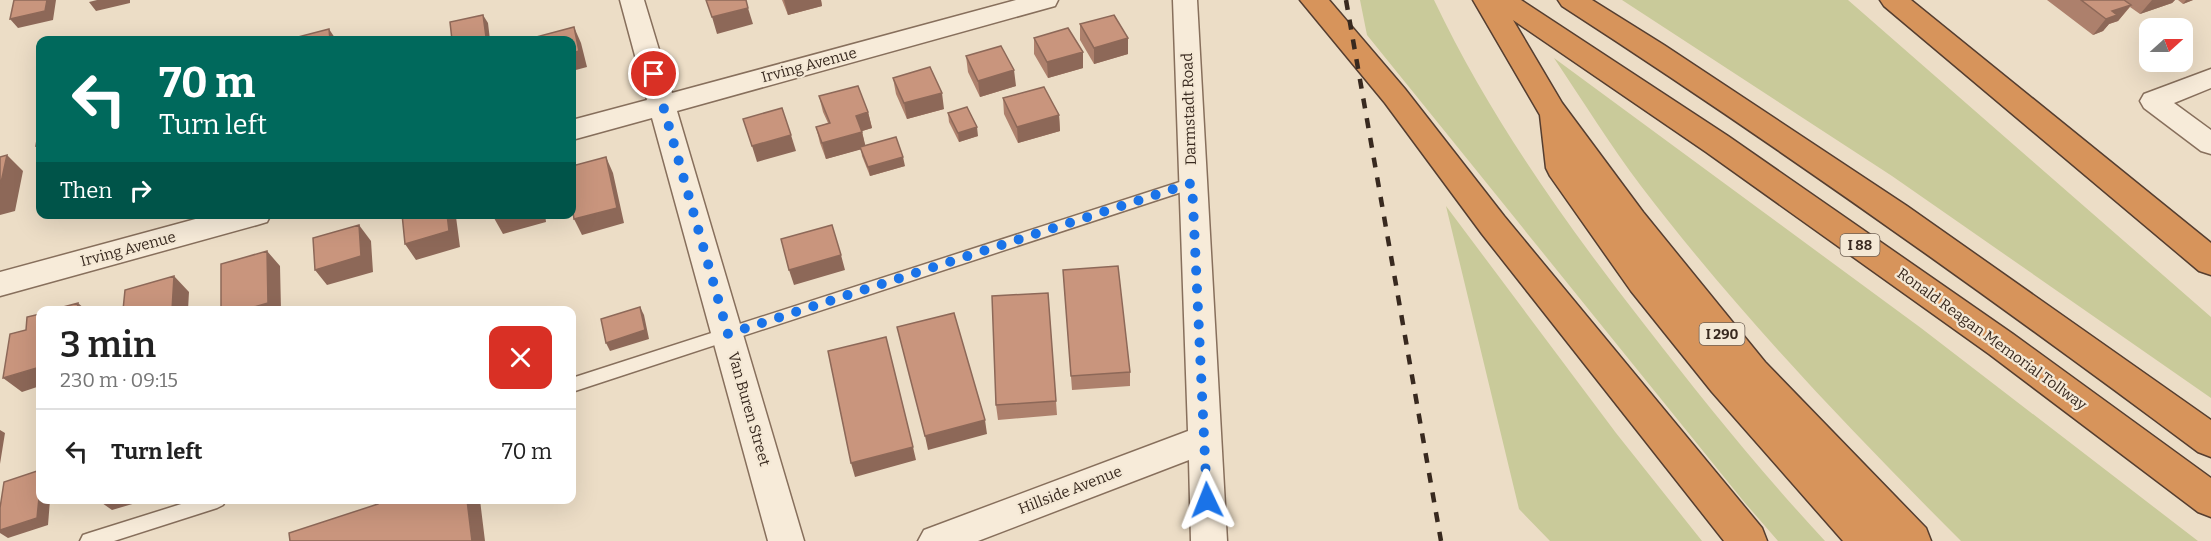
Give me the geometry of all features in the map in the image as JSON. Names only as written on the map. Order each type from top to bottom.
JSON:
[{"type":"highway","points":[[1314,0],[1395,96],[1493,225],[1748,541]]},
{"type":"highway","name":"I 290","points":[[1487,0],[1552,110],[1632,221],[1753,372],[1911,541]]},
{"type":"highway","name":"Ronald Reagan Memorial Tollway","points":[[1502,0],[1708,138],[1945,305],[2211,500]]},
{"type":"highway","points":[[1572,0],[1760,123],[1936,244],[2211,441]]},
{"type":"highway","points":[[1894,0],[2211,262]]},
{"type":"highway","points":[[1552,110],[1561,168],[1643,282],[1724,381],[1868,541]]},
{"type":"street","name":"Van Buren Street","points":[[632,0],[786,541]]},
{"type":"street","name":"Irving Avenue","points":[[576,129],[1046,0]]},
{"type":"street","name":"Darmstadt Road","points":[[1185,0],[1209,541]]},
{"type":"street","points":[[2211,78],[2153,101],[2211,144]]},
{"type":"street","name":"Irving Avenue","points":[[0,284],[239,219]]},
{"type":"street","name":"Hillside Avenue","points":[[936,541],[1205,439]]},
{"type":"lane","points":[[576,384],[1192,183]]},
{"type":"lane","points":[[89,541],[205,504]]},
{"type":"green space","points":[[1360,0],[1434,0],[1479,85],[1557,208],[1710,407],[1778,489],[1825,541],[1778,541],[1745,503],[1367,35]]},
{"type":"green space","points":[[1622,0],[1848,0],[2211,317],[2211,398],[1892,176]]},
{"type":"green space","points":[[1554,58],[1921,328],[2198,541],[1961,541],[1836,413],[1716,279],[1607,139]]},
{"type":"green space","points":[[1446,206],[1616,433],[1702,541],[1550,541],[1519,509]]},
{"type":"building","points":[[14,0],[47,0],[45,11],[10,19]]},
{"type":"building","points":[[706,0],[746,0],[748,8],[712,17]]},
{"type":"building","points":[[2081,0],[2124,0],[2131,5],[2112,11],[2117,15],[2106,19]]},
{"type":"building","points":[[483,15],[486,36],[452,36],[450,22]]},
{"type":"building","points":[[1114,15],[1128,38],[1094,48],[1080,24]]},
{"type":"building","points":[[574,27],[576,36],[540,36]]},
{"type":"building","points":[[1068,28],[1083,52],[1047,62],[1034,38]]},
{"type":"building","points":[[329,29],[330,36],[302,36]]},
{"type":"building","points":[[576,37],[579,51],[576,52]]},
{"type":"building","points":[[1001,46],[1014,70],[978,81],[966,56]]},
{"type":"building","points":[[930,67],[942,93],[904,103],[893,78]]},
{"type":"building","points":[[858,86],[868,112],[856,116],[862,132],[822,143],[816,127],[830,123],[819,96]]},
{"type":"building","points":[[1044,87],[1059,115],[1017,127],[1003,98]]},
{"type":"building","points":[[967,107],[977,127],[958,133],[948,113]]},
{"type":"building","points":[[782,108],[791,135],[752,146],[743,119]]},
{"type":"building","points":[[896,137],[903,157],[868,167],[860,147]]},
{"type":"building","points":[[7,155],[0,187],[0,157]]},
{"type":"building","points":[[606,157],[617,208],[576,218],[576,165]]},
{"type":"building","points":[[402,219],[448,219],[449,231],[405,244]]},
{"type":"building","points":[[359,225],[361,256],[315,270],[313,238]]},
{"type":"building","points":[[832,225],[841,255],[789,270],[781,239]]},
{"type":"building","points":[[267,251],[268,303],[257,306],[221,306],[221,264]]},
{"type":"building","points":[[1118,266],[1130,372],[1071,376],[1063,270]]},
{"type":"building","points":[[174,276],[172,306],[123,306],[125,290]]},
{"type":"building","points":[[1048,293],[1056,401],[996,405],[992,296]]},
{"type":"building","points":[[640,307],[645,330],[606,343],[601,319]]},
{"type":"building","points":[[954,313],[985,420],[925,436],[897,327]]},
{"type":"building","points":[[36,315],[36,368],[3,378],[10,334],[26,330],[27,317]]},
{"type":"building","points":[[886,337],[913,447],[851,463],[828,351]]},
{"type":"building","points":[[36,471],[37,518],[0,530],[0,508],[4,482]]},
{"type":"building","points":[[378,504],[467,504],[472,541],[290,541],[289,533]]},
{"type":"railway","points":[[1346,0],[1441,541]]},
{"type":"route","points":[[654,74],[728,334],[1192,183],[1207,500]]}]
